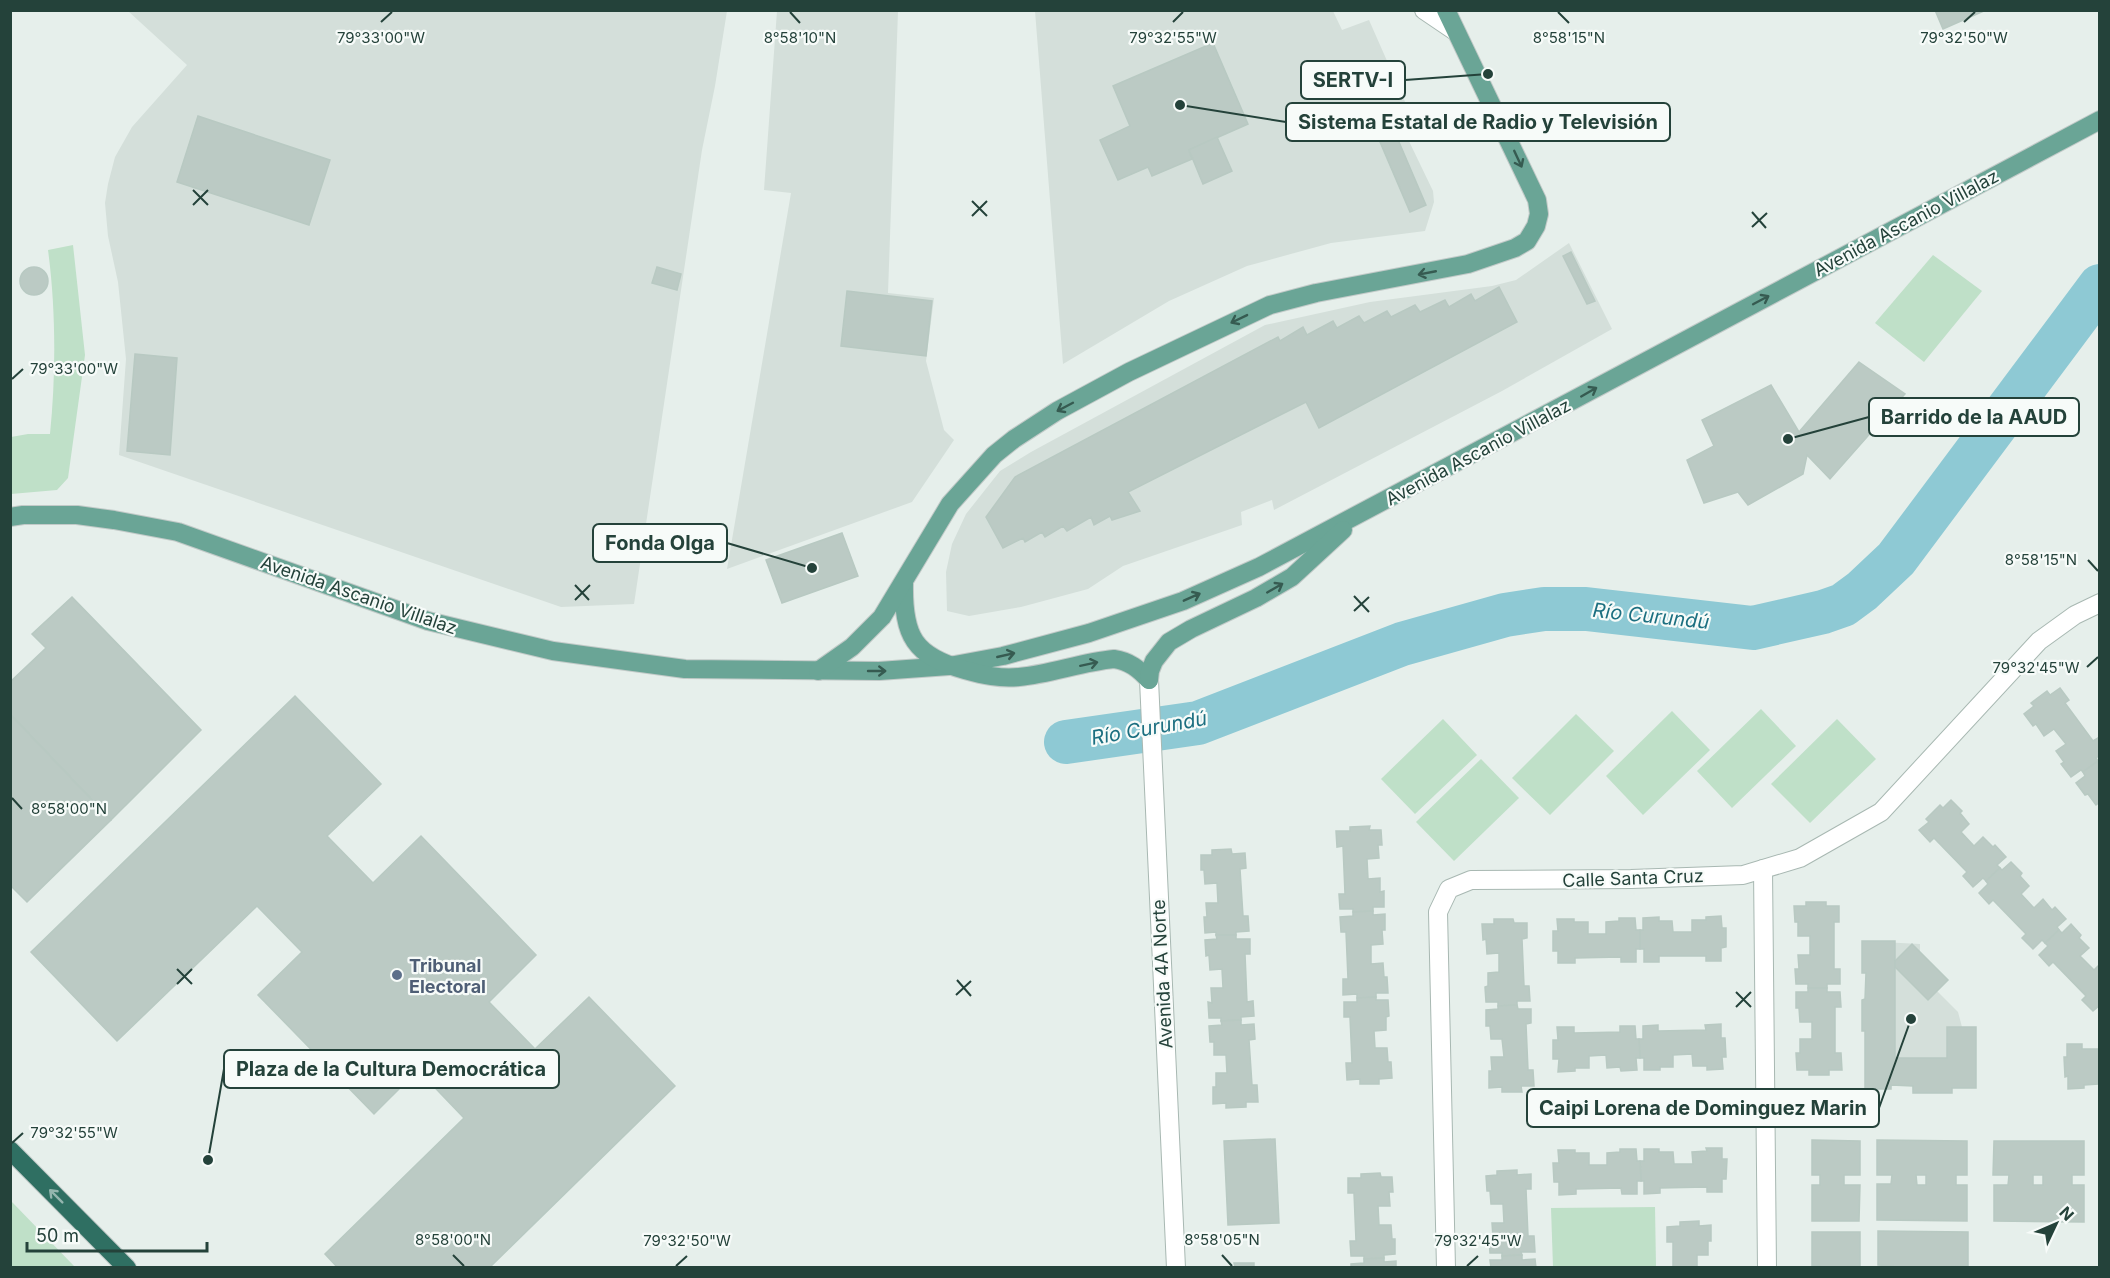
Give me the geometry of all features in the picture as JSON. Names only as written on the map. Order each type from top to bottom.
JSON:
[{"type":"highway","points":[[10,1150],[127,1268]]},
{"type":"main road","points":[[818,671],[852,647],[882,617],[950,504],[974,476],[994,455],[1014,439],[1057,411],[1129,372],[1270,305],[1316,293],[1468,264],[1515,248],[1527,241],[1539,219],[1537,200],[1446,10]]},
{"type":"main road","name":"Avenida Ascanio Villalaz","points":[[10,517],[77,515],[114,519],[178,532],[428,621],[553,651],[685,669],[818,671],[898,670],[949,666],[1003,656],[1134,619],[1183,601],[1259,567],[2100,120]]},
{"type":"main road","points":[[1149,687],[1150,671],[1154,661],[1169,642],[1292,577],[1312,561],[1359,515]]},
{"type":"main road","points":[[904,582],[905,617],[913,640],[932,658],[949,666],[983,675],[1008,678],[1114,659],[1133,665],[1149,687]]},
{"type":"street","points":[[1424,10],[1455,31]]},
{"type":"street","name":"Calle Santa Cruz","points":[[1446,1268],[1438,912],[1449,889],[1471,880],[1542,881],[1743,875],[1800,858],[1881,812],[2039,641],[2075,615],[2100,603]]},
{"type":"street","name":"Avenida 4A Norte","points":[[1149,687],[1176,1268]]},
{"type":"street","points":[[1763,868],[1767,1268]]},
{"type":"shaded area","points":[[128,11],[727,11],[702,150],[634,604],[561,607],[119,455],[126,359],[118,282],[108,236],[105,203],[108,184],[115,157],[132,127],[187,65]]},
{"type":"shaded area","points":[[777,11],[898,11],[888,293],[934,298],[926,361],[944,430],[954,440],[912,502],[727,569],[791,193],[764,190]]},
{"type":"shaded area","points":[[1035,11],[1333,11],[1342,30],[1369,20],[1406,104],[1394,110],[1433,191],[1434,202],[1425,231],[1331,243],[1247,266],[1169,301],[1063,364]]},
{"type":"shaded area","points":[[1569,243],[1612,329],[1502,391],[1274,510],[1272,500],[1241,512],[1242,525],[1123,566],[1088,589],[1021,607],[969,616],[947,611],[946,572],[952,544],[966,514],[1000,471],[1031,452],[1265,325],[1370,302],[1492,286],[1516,280]]},
{"type":"shaded area","points":[[1862,941],[1920,944],[1920,953],[1948,980],[1937,991],[1958,1012],[1962,1027],[1976,1027],[1976,1088],[1952,1088],[1952,1093],[1913,1093],[1912,1086],[1892,1085],[1891,1089],[1865,1089],[1865,1031],[1862,1031],[1862,1000],[1865,999],[1866,973],[1862,973]]},
{"type":"green space","points":[[73,245],[85,355],[68,478],[57,490],[11,494],[11,437],[50,434],[54,342],[53,295],[48,250]]},
{"type":"green space","points":[[1933,255],[1982,291],[1924,362],[1875,323]]},
{"type":"green space","points":[[1761,709],[1796,746],[1732,808],[1697,771]]},
{"type":"green space","points":[[1672,711],[1710,750],[1643,815],[1606,776]]},
{"type":"green space","points":[[1576,714],[1614,751],[1550,815],[1512,778]]},
{"type":"green space","points":[[1443,719],[1477,755],[1415,814],[1381,779]]},
{"type":"green space","points":[[1837,719],[1876,759],[1810,823],[1771,784]]},
{"type":"green space","points":[[1481,759],[1519,798],[1454,861],[1416,822]]},
{"type":"green space","points":[[11,1201],[75,1267],[11,1267]]},
{"type":"green space","points":[[1655,1207],[1656,1267],[1553,1267],[1551,1208]]},
{"type":"building","points":[[1935,10],[1986,10],[1943,29]]},
{"type":"building","points":[[1213,43],[1248,124],[1189,150],[1192,159],[1152,176],[1148,167],[1118,180],[1100,140],[1130,126],[1113,86]]},
{"type":"building","points":[[198,116],[330,160],[309,225],[177,182]]},
{"type":"building","points":[[1390,121],[1426,205],[1410,212],[1374,128]]},
{"type":"building","points":[[1217,137],[1232,171],[1203,184],[1189,150]]},
{"type":"building","points":[[1571,252],[1595,301],[1587,304],[1563,256]]},
{"type":"building","points":[[34,267],[44,271],[48,281],[44,291],[34,295],[24,291],[20,281],[24,271]]},
{"type":"building","points":[[657,267],[681,274],[677,290],[652,283]]},
{"type":"building","points":[[1499,287],[1517,322],[1319,428],[1306,402],[1128,492],[1140,511],[1112,520],[1110,516],[1094,525],[1091,517],[1067,531],[1063,526],[1045,537],[1042,532],[1025,542],[1023,538],[1003,548],[986,517],[1015,477],[1278,337],[1280,341],[1303,327],[1307,335],[1333,321],[1337,328],[1359,316],[1364,323],[1387,311],[1391,317],[1415,305],[1420,312],[1445,300],[1449,307],[1471,294],[1475,301]]},
{"type":"building","points":[[847,291],[932,301],[926,356],[841,346]]},
{"type":"building","points":[[135,354],[177,358],[170,455],[127,451]]},
{"type":"building","points":[[1859,362],[1905,394],[1830,479],[1807,455],[1803,474],[1748,505],[1738,492],[1704,503],[1687,460],[1714,446],[1702,420],[1771,385],[1799,432]]},
{"type":"building","points":[[842,533],[858,576],[782,603],[766,560]]},
{"type":"building","points":[[72,597],[201,730],[111,820],[10,714],[10,682],[46,648],[32,634]]},
{"type":"building","points":[[2060,688],[2069,700],[2065,703],[2093,741],[2098,738],[2100,740],[2100,755],[2096,758],[2098,761],[2083,772],[2081,770],[2071,777],[2061,764],[2064,762],[2056,751],[2066,744],[2054,729],[2044,736],[2036,724],[2033,726],[2024,714],[2034,706],[2031,703],[2047,691],[2050,695]]},
{"type":"building","name":"Tribunal Electoral","points":[[295,696],[381,784],[327,836],[373,883],[421,836],[536,955],[489,1002],[535,1049],[589,997],[675,1086],[489,1268],[338,1268],[325,1254],[464,1118],[418,1070],[374,1114],[258,995],[302,952],[257,906],[117,1041],[31,952]]},
{"type":"building","points":[[10,714],[111,820],[27,902],[10,885]]},
{"type":"building","points":[[2098,761],[2100,802],[2096,805],[2076,783],[2085,776],[2083,772]]},
{"type":"building","points":[[1951,800],[1962,811],[1960,813],[1969,824],[1961,832],[1974,846],[1983,837],[1993,847],[1995,845],[2006,857],[1997,865],[2000,868],[1986,881],[1983,878],[1973,887],[1963,876],[1967,872],[1934,838],[1930,842],[1919,830],[1929,822],[1926,819],[1940,805],[1943,808]]},
{"type":"building","points":[[1370,826],[1369,830],[1381,830],[1382,845],[1378,845],[1379,858],[1367,859],[1368,879],[1380,878],[1380,892],[1384,891],[1384,907],[1373,907],[1373,911],[1353,912],[1353,909],[1340,909],[1339,894],[1345,894],[1343,846],[1337,847],[1336,831],[1350,831],[1350,827]]},
{"type":"building","points":[[1231,849],[1232,854],[1245,853],[1246,868],[1240,869],[1243,916],[1248,916],[1249,931],[1236,932],[1236,935],[1205,933],[1206,903],[1218,903],[1217,883],[1205,884],[1204,870],[1201,870],[1201,855],[1212,855],[1212,850]]},
{"type":"building","points":[[2011,862],[2022,873],[2020,876],[2029,886],[2021,894],[2034,908],[2043,899],[2052,910],[2055,907],[2066,919],[2057,927],[2059,930],[2045,943],[2042,940],[2033,949],[2022,938],[2026,934],[1993,900],[1989,904],[1979,893],[1988,884],[1986,881],[2000,868],[2002,870]]},
{"type":"building","points":[[1806,902],[1826,902],[1826,906],[1839,906],[1839,922],[1834,922],[1834,969],[1840,969],[1840,984],[1827,984],[1827,988],[1808,988],[1808,984],[1796,984],[1795,969],[1799,969],[1798,955],[1810,955],[1810,936],[1798,936],[1798,922],[1795,922],[1794,906],[1806,906]]},
{"type":"building","points":[[1373,911],[1373,915],[1385,914],[1385,930],[1382,930],[1383,944],[1371,945],[1371,964],[1383,963],[1388,993],[1376,993],[1376,997],[1357,998],[1357,994],[1343,995],[1343,979],[1348,979],[1346,932],[1341,932],[1340,917],[1353,916],[1353,912]]},
{"type":"building","points":[[1721,916],[1722,928],[1726,928],[1726,947],[1721,948],[1721,961],[1706,961],[1706,956],[1659,956],[1659,962],[1644,962],[1644,949],[1640,949],[1640,930],[1643,930],[1643,918],[1659,917],[1659,921],[1672,921],[1673,932],[1692,932],[1692,920],[1706,920],[1706,917]]},
{"type":"building","points":[[1619,918],[1635,918],[1636,930],[1640,930],[1640,949],[1636,949],[1636,962],[1621,962],[1621,957],[1575,958],[1575,963],[1558,963],[1558,951],[1553,951],[1553,931],[1558,931],[1557,919],[1588,922],[1588,934],[1606,934],[1606,922],[1619,921]]},
{"type":"building","points":[[1494,919],[1513,919],[1514,923],[1527,923],[1527,938],[1522,939],[1524,986],[1529,986],[1530,1001],[1517,1001],[1517,1005],[1498,1006],[1498,1002],[1486,1002],[1485,987],[1488,986],[1488,973],[1499,972],[1499,953],[1487,954],[1482,924],[1494,924]]},
{"type":"building","points":[[2071,924],[2081,935],[2079,938],[2089,948],[2080,956],[2094,970],[2100,964],[2100,1005],[2093,1011],[2082,1000],[2086,996],[2053,962],[2049,966],[2039,955],[2048,946],[2045,943],[2059,930],[2062,933]]},
{"type":"building","points":[[1216,935],[1236,935],[1236,939],[1250,939],[1250,954],[1245,954],[1247,1002],[1253,1001],[1254,1016],[1241,1017],[1241,1020],[1221,1021],[1221,1018],[1209,1018],[1208,1002],[1212,1003],[1211,988],[1223,988],[1222,969],[1210,970],[1209,955],[1206,956],[1205,940],[1217,939]]},
{"type":"building","points":[[1862,941],[1895,941],[1895,1058],[1947,1058],[1947,1027],[1976,1027],[1976,1088],[1952,1088],[1952,1093],[1913,1093],[1913,1086],[1891,1085],[1891,1089],[1865,1089],[1865,1031],[1862,1031],[1862,1000],[1865,999],[1866,973],[1862,973]]},
{"type":"building","points":[[1912,944],[1948,980],[1928,1000],[1895,967],[1895,961]]},
{"type":"building","points":[[1808,988],[1827,988],[1827,992],[1840,992],[1841,1007],[1835,1007],[1835,1053],[1841,1053],[1842,1070],[1829,1070],[1829,1075],[1809,1075],[1809,1070],[1797,1070],[1796,1053],[1800,1053],[1800,1039],[1812,1039],[1812,1022],[1800,1022],[1799,1008],[1796,1008],[1796,992],[1808,992]]},
{"type":"building","points":[[1376,997],[1376,1000],[1388,1000],[1389,1016],[1386,1017],[1386,1030],[1374,1031],[1375,1048],[1387,1048],[1392,1078],[1379,1079],[1379,1084],[1360,1084],[1360,1079],[1347,1080],[1346,1063],[1352,1063],[1350,1017],[1344,1017],[1344,1002],[1357,1002],[1357,998]]},
{"type":"building","points":[[1517,1005],[1518,1009],[1531,1009],[1531,1023],[1526,1024],[1528,1070],[1533,1070],[1534,1086],[1521,1086],[1522,1092],[1502,1092],[1502,1087],[1489,1088],[1489,1071],[1492,1071],[1491,1057],[1504,1057],[1502,1039],[1491,1039],[1490,1026],[1486,1026],[1486,1010],[1498,1009],[1498,1006]]},
{"type":"building","points":[[1241,1020],[1241,1025],[1254,1024],[1255,1039],[1249,1040],[1252,1085],[1257,1085],[1258,1102],[1246,1102],[1246,1107],[1226,1108],[1226,1103],[1213,1104],[1216,1073],[1227,1073],[1226,1055],[1214,1055],[1214,1042],[1210,1042],[1209,1026],[1222,1025],[1221,1021]]},
{"type":"building","points":[[1721,1024],[1721,1038],[1725,1038],[1726,1057],[1722,1057],[1723,1069],[1707,1070],[1707,1066],[1693,1066],[1692,1054],[1673,1055],[1673,1067],[1644,1070],[1644,1058],[1640,1058],[1639,1039],[1643,1039],[1643,1026],[1658,1025],[1658,1031],[1706,1030],[1705,1025]]},
{"type":"building","points":[[1620,1026],[1635,1026],[1636,1039],[1639,1039],[1640,1058],[1636,1058],[1637,1070],[1621,1071],[1620,1067],[1607,1068],[1606,1055],[1589,1056],[1589,1068],[1558,1072],[1559,1059],[1553,1059],[1553,1040],[1558,1040],[1557,1027],[1574,1027],[1574,1033],[1620,1032]]},
{"type":"building","points":[[2067,1044],[2082,1044],[2082,1049],[2100,1049],[2098,1084],[2068,1089],[2064,1057],[2067,1057]]},
{"type":"building","points":[[1275,1139],[1279,1223],[1228,1225],[1224,1141]]},
{"type":"building","points":[[1812,1140],[1860,1141],[1860,1175],[1844,1175],[1844,1185],[1860,1185],[1859,1221],[1812,1221],[1812,1185],[1820,1185],[1820,1175],[1812,1175]]},
{"type":"building","points":[[1877,1140],[1967,1141],[1967,1175],[1956,1175],[1956,1185],[1967,1185],[1967,1221],[1877,1220],[1877,1184],[1891,1184],[1892,1175],[1877,1175]],"holes":[[[1916,1175],[1926,1175],[1926,1185],[1917,1185]]]},
{"type":"building","points":[[1994,1141],[2084,1141],[2084,1175],[2072,1175],[2072,1185],[2084,1185],[2084,1222],[1994,1221],[1994,1185],[2008,1185],[2009,1175],[1993,1175]],"holes":[[[2033,1175],[2043,1175],[2043,1185],[2033,1185]]]},
{"type":"building","points":[[1706,1148],[1722,1148],[1722,1159],[1727,1159],[1726,1179],[1722,1179],[1722,1192],[1707,1192],[1707,1187],[1660,1188],[1660,1193],[1644,1194],[1640,1161],[1644,1161],[1644,1149],[1673,1152],[1674,1164],[1693,1164],[1692,1152],[1707,1151]]},
{"type":"building","points":[[1620,1149],[1636,1149],[1637,1161],[1640,1161],[1641,1181],[1637,1181],[1637,1194],[1622,1194],[1621,1188],[1576,1189],[1576,1194],[1559,1195],[1559,1182],[1554,1182],[1553,1163],[1559,1163],[1558,1150],[1589,1153],[1589,1165],[1607,1165],[1607,1153],[1620,1152]]},
{"type":"building","points":[[1517,1170],[1517,1175],[1531,1174],[1531,1189],[1526,1189],[1528,1236],[1534,1236],[1535,1252],[1502,1256],[1502,1253],[1490,1253],[1489,1237],[1493,1237],[1492,1223],[1504,1223],[1503,1204],[1491,1204],[1486,1176],[1497,1175],[1497,1171]]},
{"type":"building","points":[[1380,1173],[1381,1177],[1392,1177],[1393,1192],[1389,1192],[1390,1206],[1378,1206],[1379,1225],[1391,1225],[1392,1239],[1395,1239],[1395,1254],[1384,1255],[1384,1258],[1364,1259],[1364,1256],[1351,1256],[1350,1241],[1356,1241],[1354,1193],[1348,1193],[1348,1178],[1361,1178],[1361,1174]]},
{"type":"building","points":[[1699,1221],[1699,1226],[1711,1225],[1708,1255],[1697,1255],[1697,1268],[1673,1268],[1673,1242],[1667,1242],[1667,1227],[1680,1226],[1680,1222]]},
{"type":"building","points":[[1878,1231],[1968,1232],[1968,1266],[1893,1268],[1893,1266],[1878,1265]]},
{"type":"building","points":[[1812,1232],[1860,1232],[1860,1266],[1820,1268],[1820,1266],[1812,1266]]},
{"type":"building","points":[[1522,1255],[1522,1260],[1535,1259],[1536,1268],[1491,1268],[1490,1260],[1502,1260],[1502,1256]]},
{"type":"building","points":[[1384,1258],[1384,1262],[1396,1261],[1396,1268],[1351,1268],[1351,1264],[1364,1263],[1364,1259]]},
{"type":"building","points":[[1234,1263],[1254,1263],[1254,1267],[1267,1268],[1225,1268],[1235,1267]]},
{"type":"waterway","name":"Río Curundú","points":[[1066,742],[1198,723],[1402,644],[1505,615],[1544,609],[1586,609],[1753,628],[1823,612],[1843,605],[1862,591],[1896,559],[2100,286]]},
{"type":"place","name":"SERTV-I","points":[[1488,74]]},
{"type":"place","name":"Sistema Estatal de Radio y Televisión","points":[[1180,105]]},
{"type":"place","name":"Barrido de la AAUD","points":[[1788,439]]},
{"type":"place","name":"Fonda Olga","points":[[812,568]]},
{"type":"place","name":"Tribunal Electoral","points":[[397,975]]},
{"type":"place","name":"Caipi Lorena de Dominguez Marin","points":[[1911,1019]]},
{"type":"place","name":"Plaza de la Cultura Democrática","points":[[208,1160]]}]
